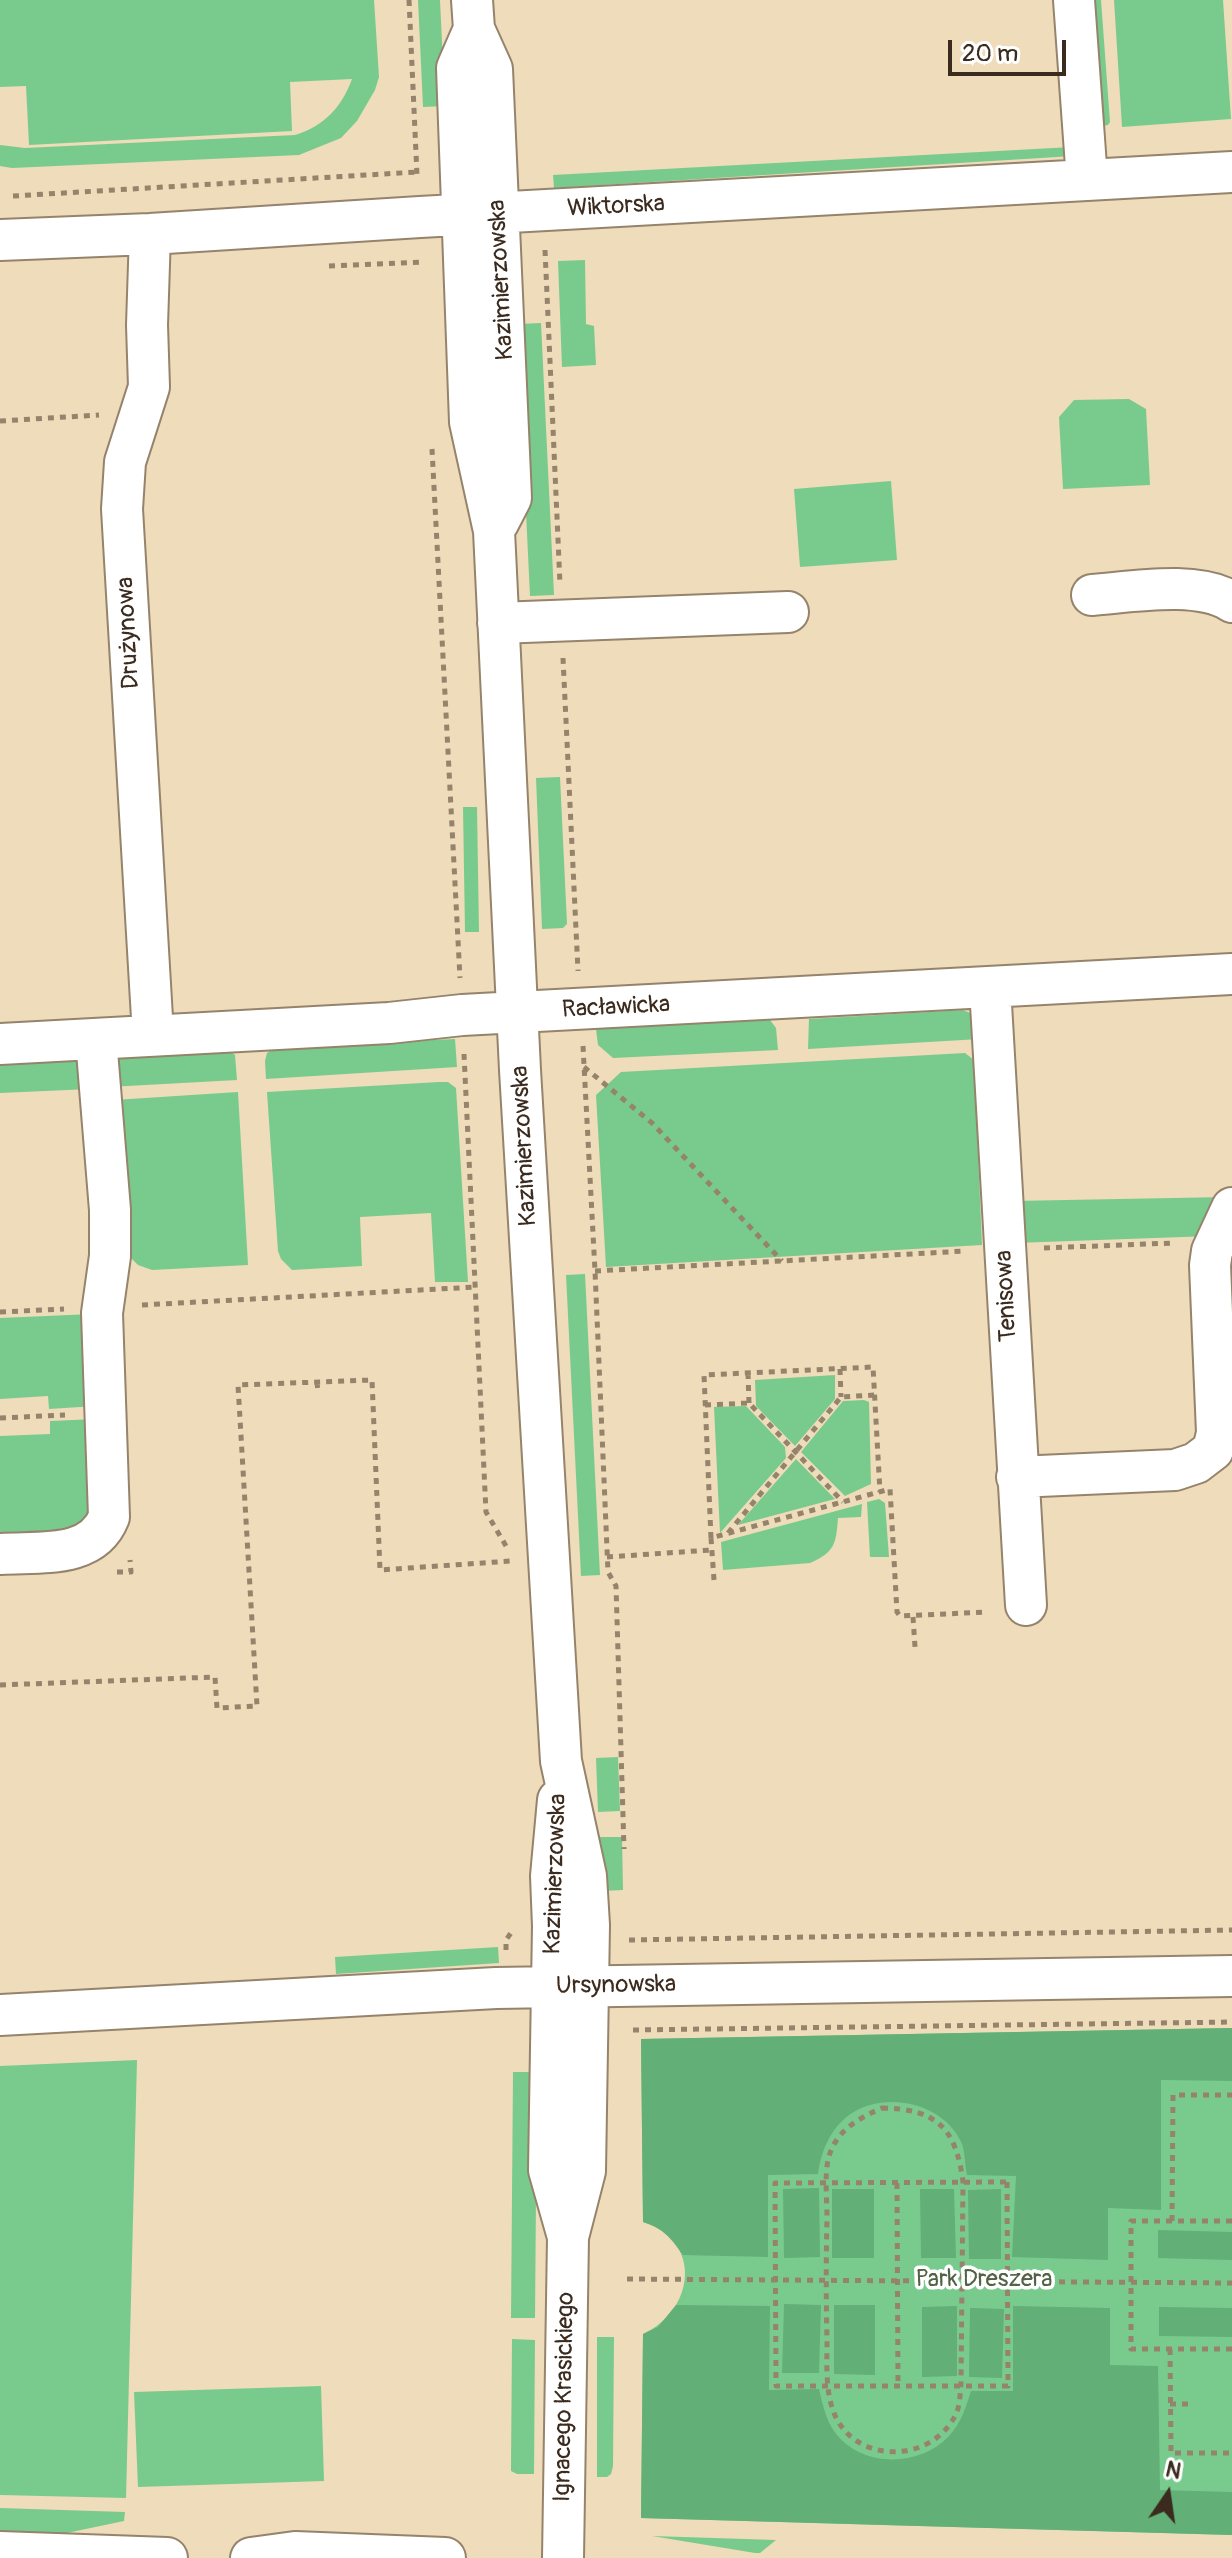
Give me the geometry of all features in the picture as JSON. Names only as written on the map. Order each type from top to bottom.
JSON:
[{"type":"street","points":[[1074,0],[1087,180]]},
{"type":"street","name":"Kazimierzowska","points":[[473,14],[492,69],[481,214],[511,498],[494,531],[561,1761],[586,1876],[571,1987]]},
{"type":"street","name":"Wiktorska","points":[[0,240],[1232,172]]},
{"type":"street","name":"Drużynowa","points":[[150,234],[147,325],[149,387],[125,462],[122,509],[153,1035]]},
{"type":"street","points":[[1092,595],[1196,590],[1217,593],[1232,602]]},
{"type":"street","points":[[498,623],[788,612]]},
{"type":"street","name":"Racławicka","points":[[0,1044],[389,1023],[462,1015],[1232,974]]},
{"type":"street","name":"Tenisowa","points":[[990,987],[1017,1477],[1012,1608]]},
{"type":"street","points":[[0,1554],[75,1549],[91,1542],[104,1529],[109,1517],[102,1307],[110,1256],[110,1210],[96,1039]]},
{"type":"street","points":[[1017,1477],[1175,1470],[1196,1463],[1213,1450],[1217,1433],[1210,1265],[1224,1224]]},
{"type":"street","name":"Ursynowska","points":[[0,2015],[571,1987],[1232,1976]]},
{"type":"street","name":"Ignacego Krasickiego","points":[[563,2558],[568,2237],[585,2171],[571,1987]]},
{"type":"street","points":[[251,2558],[295,2552],[445,2558]]},
{"type":"street","points":[[11,2554],[167,2558]]},
{"type":"path","points":[[409,0],[423,277]]},
{"type":"path","points":[[0,197],[417,172]]},
{"type":"path","points":[[431,434],[460,985]]},
{"type":"path","points":[[582,1040],[607,1557],[608,1572],[616,1586],[624,1854]]},
{"type":"path","points":[[0,1685],[215,1677],[217,1708],[257,1706],[238,1385],[372,1380],[380,1570],[512,1561],[486,1512],[463,1047]]},
{"type":"path","points":[[584,1066],[652,1123],[782,1261]]},
{"type":"path","points":[[595,1271],[1004,1250],[1224,1224]]},
{"type":"path","points":[[0,1312],[476,1287]]},
{"type":"path","points":[[714,1580],[704,1375],[873,1367],[880,1492]]},
{"type":"path","points":[[728,1533],[841,1397],[840,1369]]},
{"type":"path","points":[[748,1373],[749,1403],[843,1502]]},
{"type":"path","points":[[317,1382],[318,1392]]},
{"type":"path","points":[[841,1397],[875,1395]]},
{"type":"path","points":[[705,1405],[749,1403]]},
{"type":"path","points":[[0,1418],[106,1413]]},
{"type":"path","points":[[711,1538],[890,1489],[897,1612],[900,1616],[1012,1608]]},
{"type":"path","points":[[607,1557],[711,1550]]},
{"type":"path","points":[[913,1617],[915,1647]]},
{"type":"path","points":[[627,1927],[630,1951]]},
{"type":"path","points":[[506,1953],[506,1940],[515,1929]]},
{"type":"path","points":[[628,1940],[1232,1930]]},
{"type":"path","points":[[633,2030],[1232,2022]]},
{"type":"path","points":[[1172,2221],[1173,2095],[1232,2095]]},
{"type":"path","points":[[882,2108],[909,2109],[932,2118],[949,2135],[959,2155],[963,2182],[961,2384],[957,2412],[943,2433],[921,2447],[897,2453],[873,2448],[851,2438],[834,2414],[828,2386],[827,2183],[829,2156],[841,2133],[859,2118],[882,2108]]},
{"type":"path","points":[[963,2182],[1007,2182],[1008,2386],[776,2386],[775,2183],[963,2182]]},
{"type":"path","points":[[897,2183],[898,2385]]},
{"type":"path","points":[[1232,2221],[1131,2221],[1131,2349],[1232,2349]]},
{"type":"path","points":[[627,2279],[1232,2283]]},
{"type":"path","points":[[1170,2349],[1171,2453],[1232,2453]]},
{"type":"path","points":[[1170,2404],[1188,2404]]},
{"type":"green space","points":[[0,0],[374,0],[379,77],[357,121],[341,138],[299,155],[12,168],[0,166],[0,145],[25,148],[295,135],[331,114],[352,79],[290,82],[292,131],[29,145],[26,86],[0,87]]},
{"type":"green space","points":[[418,0],[440,0],[445,106],[423,107]]},
{"type":"green space","points":[[1087,0],[1101,0],[1110,122],[1094,128]]},
{"type":"green space","points":[[1114,0],[1223,0],[1231,119],[1122,127]]},
{"type":"green space","points":[[1072,147],[1073,156],[554,188],[553,175]]},
{"type":"green space","points":[[585,260],[586,324],[594,326],[596,365],[562,367],[558,261]]},
{"type":"green space","points":[[541,323],[554,595],[530,596],[517,324]]},
{"type":"green space","points":[[1129,399],[1146,409],[1150,485],[1063,489],[1059,417],[1074,400]]},
{"type":"green space","points":[[891,481],[897,560],[800,567],[794,489]]},
{"type":"green space","points":[[560,777],[567,924],[563,928],[542,929],[536,778]]},
{"type":"green space","points":[[463,807],[477,807],[479,932],[465,932]]},
{"type":"green space","points":[[963,1010],[975,1015],[980,1039],[808,1049],[809,1019]]},
{"type":"green space","points":[[770,1020],[776,1028],[778,1050],[613,1058],[598,1045],[596,1029]]},
{"type":"green space","points":[[455,1039],[457,1067],[266,1079],[267,1053],[276,1047]]},
{"type":"green space","points":[[228,1050],[235,1055],[237,1080],[109,1087],[110,1058]]},
{"type":"green space","points":[[965,1053],[974,1060],[982,1245],[606,1267],[596,1095],[621,1072]]},
{"type":"green space","points":[[82,1058],[90,1089],[0,1093],[0,1062]]},
{"type":"green space","points":[[448,1082],[456,1088],[468,1282],[435,1282],[431,1213],[360,1217],[362,1266],[292,1270],[278,1251],[267,1092]]},
{"type":"green space","points":[[238,1092],[248,1265],[152,1270],[138,1265],[127,1254],[114,1100]]},
{"type":"green space","points":[[1226,1197],[1211,1236],[1015,1243],[1013,1201]]},
{"type":"green space","points":[[585,1274],[600,1575],[581,1576],[566,1275]]},
{"type":"green space","points":[[92,1314],[96,1406],[49,1409],[48,1396],[0,1399],[0,1318]]},
{"type":"green space","points":[[835,1375],[835,1399],[795,1446],[756,1406],[755,1380]]},
{"type":"green space","points":[[843,1401],[869,1402],[871,1484],[845,1496],[801,1452]]},
{"type":"green space","points":[[746,1406],[785,1447],[786,1458],[720,1533],[714,1407]]},
{"type":"green space","points":[[96,1419],[101,1503],[83,1530],[0,1537],[0,1436],[50,1434],[50,1421]]},
{"type":"green space","points":[[796,1459],[835,1499],[738,1525]]},
{"type":"green space","points":[[879,1499],[885,1503],[889,1557],[870,1557],[867,1502]]},
{"type":"green space","points":[[862,1504],[861,1517],[838,1518],[833,1546],[825,1555],[810,1563],[723,1570],[721,1542]]},
{"type":"green space","points":[[618,1757],[620,1811],[598,1812],[596,1758]]},
{"type":"green space","points":[[600,1837],[622,1837],[623,1890],[602,1891]]},
{"type":"green space","points":[[498,1947],[499,1963],[336,1974],[335,1957]]},
{"type":"green space","name":"Park Dreszera","points":[[1232,2028],[1232,2535],[641,2518],[643,2334],[660,2323],[673,2309],[682,2293],[685,2276],[683,2259],[676,2244],[662,2231],[643,2222],[641,2039]]},
{"type":"green space","points":[[1232,2028],[1232,2081],[1161,2080],[1161,2210],[1108,2208],[1108,2260],[1012,2257],[1016,2176],[967,2175],[962,2144],[942,2118],[912,2104],[895,2102],[863,2107],[842,2121],[821,2157],[818,2174],[768,2175],[768,2257],[683,2255],[666,2234],[643,2222],[641,2039]]},
{"type":"green space","points":[[137,2060],[126,2498],[0,2495],[0,2066]]},
{"type":"green space","points":[[513,2072],[537,2072],[535,2318],[511,2318]]},
{"type":"green space","points":[[819,2188],[820,2257],[784,2258],[783,2189]]},
{"type":"green space","points":[[832,2189],[874,2189],[874,2258],[832,2258]]},
{"type":"green space","points":[[920,2189],[954,2189],[956,2258],[921,2258]]},
{"type":"green space","points":[[1001,2189],[1001,2259],[969,2259],[968,2190]]},
{"type":"green space","points":[[1158,2230],[1232,2232],[1232,2260],[1158,2258]]},
{"type":"green space","points":[[784,2304],[821,2305],[819,2373],[782,2373]]},
{"type":"green space","points":[[676,2305],[770,2306],[769,2390],[819,2389],[829,2422],[845,2443],[859,2452],[890,2459],[922,2454],[949,2436],[960,2420],[971,2391],[1013,2391],[1013,2306],[1110,2308],[1110,2365],[1158,2366],[1160,2490],[1232,2492],[1232,2535],[641,2518],[643,2334],[658,2327]]},
{"type":"green space","points":[[834,2305],[875,2305],[875,2375],[834,2374]]},
{"type":"green space","points":[[957,2306],[957,2376],[922,2377],[922,2307]]},
{"type":"green space","points":[[1159,2307],[1232,2308],[1232,2337],[1159,2336]]},
{"type":"green space","points":[[970,2308],[1004,2309],[1002,2378],[969,2377]]},
{"type":"green space","points":[[597,2337],[614,2337],[613,2466],[607,2477],[597,2477]]},
{"type":"green space","points":[[512,2339],[535,2340],[534,2474],[511,2471]]},
{"type":"green space","points":[[321,2386],[324,2481],[138,2487],[134,2392]]},
{"type":"green space","points":[[0,2508],[125,2512],[124,2521],[62,2534],[0,2532]]},
{"type":"green space","points":[[652,2536],[776,2540],[760,2553],[755,2553]]}]
